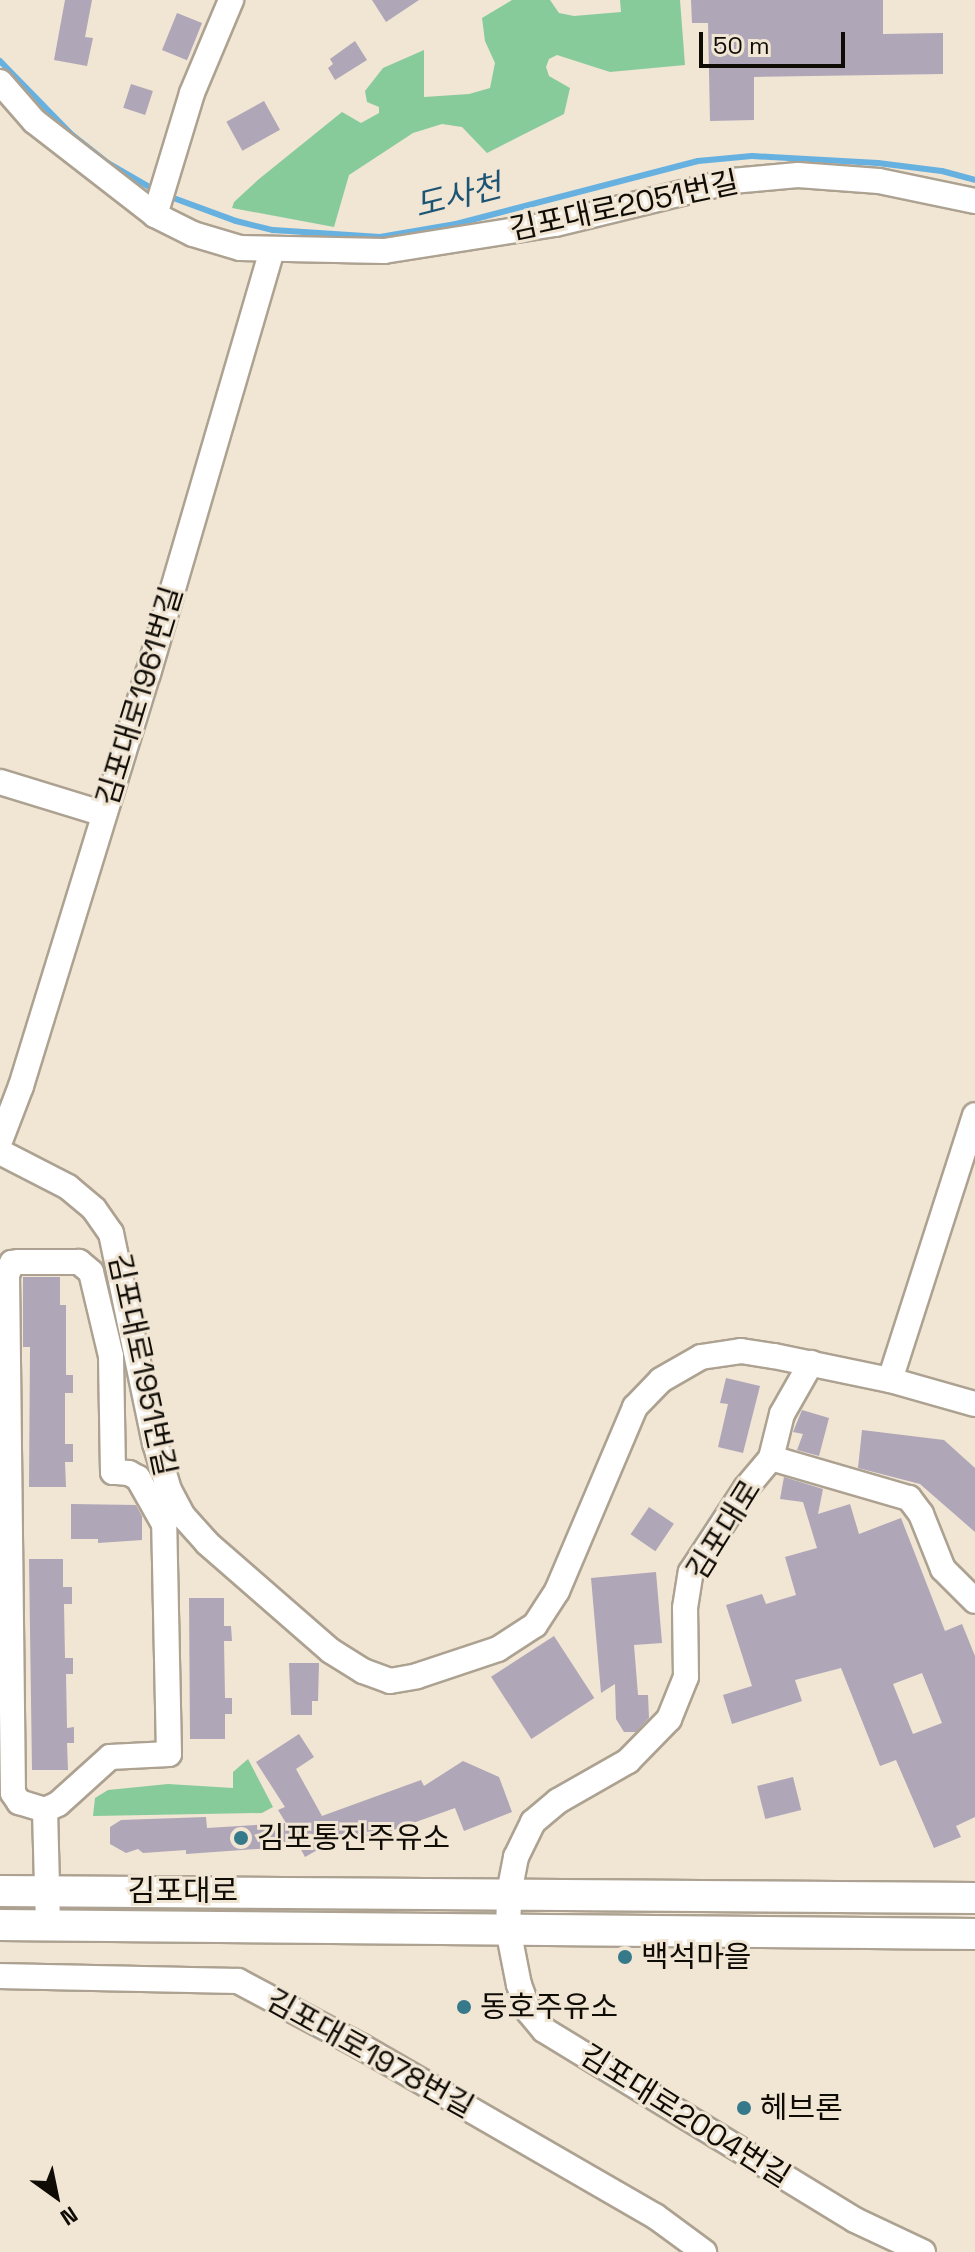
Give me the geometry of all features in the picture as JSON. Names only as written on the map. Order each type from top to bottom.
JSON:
[{"type":"main road","name":"김포대로","points":[[0,1891],[975,1898]]},
{"type":"main road","name":"김포대로","points":[[0,1925],[975,1934]]},
{"type":"lane","points":[[160,202],[192,93],[231,0]]},
{"type":"lane","name":"김포대로2051번길","points":[[0,82],[34,121],[160,202],[193,234],[240,248],[384,251],[555,224],[732,181],[798,175],[879,181],[975,201]]},
{"type":"lane","name":"김포대로1961번길","points":[[0,1141],[21,1086],[272,250]]},
{"type":"lane","points":[[0,782],[104,814]]},
{"type":"lane","points":[[890,1380],[975,1115]]},
{"type":"lane","name":"김포대로1951번길","points":[[0,1152],[68,1187],[94,1209],[111,1233],[155,1443],[169,1490],[183,1516],[207,1543],[331,1651],[363,1671],[390,1681],[417,1676],[498,1649],[535,1625],[557,1591],[630,1417],[661,1380],[701,1357],[721,1351],[741,1351],[811,1363],[890,1380],[975,1404]]},
{"type":"lane","points":[[18,1262],[79,1262],[91,1272],[111,1356],[113,1472],[129,1473],[138,1478],[164,1524],[169,1754],[110,1757],[58,1804],[45,1810],[19,1802],[13,1793],[7,1275],[8,1268],[18,1262]]},
{"type":"lane","points":[[771,1458],[782,1414],[811,1363]]},
{"type":"lane","name":"김포대로","points":[[508,1929],[509,1893],[516,1857],[533,1822],[558,1801],[628,1761],[669,1719],[686,1677],[685,1608],[691,1572],[746,1488],[771,1458],[909,1498],[921,1514],[943,1569],[975,1601]]},
{"type":"lane","points":[[45,1810],[48,1924]]},
{"type":"lane","name":"김포대로2004번길","points":[[508,1929],[529,2012],[544,2030],[855,2220],[923,2252]]},
{"type":"lane","name":"김포대로1978번길","points":[[0,1976],[238,1981],[362,2047],[655,2216],[704,2252]]},
{"type":"green space","points":[[512,0],[550,0],[559,13],[574,16],[621,12],[620,0],[680,0],[685,65],[610,72],[557,55],[549,59],[546,67],[549,76],[570,88],[564,114],[487,153],[462,127],[442,124],[413,133],[349,175],[334,227],[232,208],[234,202],[259,179],[342,112],[361,123],[379,113],[379,107],[367,102],[365,91],[383,68],[424,50],[424,97],[469,94],[490,88],[495,63],[485,41],[482,18]]},
{"type":"green space","points":[[248,1759],[273,1807],[262,1813],[93,1816],[95,1798],[108,1790],[168,1784],[233,1788],[233,1772]]},
{"type":"building","points":[[65,0],[92,0],[85,37],[93,38],[87,66],[54,60]]},
{"type":"building","points":[[372,0],[419,0],[386,22]]},
{"type":"building","points":[[691,0],[883,0],[883,34],[943,33],[943,74],[754,77],[754,120],[710,121],[708,23],[692,23]]},
{"type":"building","points":[[177,13],[202,23],[187,60],[162,50]]},
{"type":"building","points":[[355,41],[367,60],[335,80],[328,68],[333,64],[330,59]]},
{"type":"building","points":[[131,84],[153,91],[145,115],[123,108]]},
{"type":"building","points":[[264,101],[280,130],[242,151],[226,122]]},
{"type":"building","points":[[23,1277],[60,1277],[60,1305],[66,1305],[66,1375],[73,1375],[73,1393],[65,1393],[65,1444],[73,1444],[73,1462],[65,1462],[66,1487],[29,1487],[30,1347],[23,1347]]},
{"type":"building","points":[[726,1378],[760,1386],[743,1453],[718,1447],[728,1404],[720,1403]]},
{"type":"building","points":[[802,1410],[829,1418],[819,1456],[797,1450],[803,1434],[793,1432]]},
{"type":"building","points":[[862,1430],[944,1440],[975,1468],[975,1532],[920,1484],[858,1468]]},
{"type":"building","points":[[784,1477],[823,1489],[818,1514],[850,1504],[859,1534],[901,1518],[945,1631],[962,1624],[975,1656],[975,1817],[956,1826],[961,1837],[934,1848],[896,1760],[880,1766],[841,1668],[795,1680],[802,1701],[732,1724],[723,1695],[752,1686],[726,1605],[762,1594],[766,1604],[796,1595],[785,1557],[817,1548],[803,1502],[780,1499]],"holes":[[[922,1673],[942,1723],[913,1734],[893,1684]]]},
{"type":"building","points":[[71,1504],[136,1505],[142,1516],[142,1540],[98,1543],[98,1539],[71,1539]]},
{"type":"building","points":[[649,1507],[674,1524],[655,1551],[631,1534]]},
{"type":"building","points":[[29,1559],[63,1559],[63,1587],[72,1587],[72,1604],[64,1604],[65,1658],[73,1658],[73,1674],[66,1674],[67,1728],[74,1727],[74,1743],[67,1743],[68,1770],[32,1770]]},
{"type":"building","points":[[656,1572],[662,1643],[634,1645],[638,1695],[648,1695],[649,1718],[636,1732],[624,1732],[616,1719],[615,1684],[601,1693],[591,1578]]},
{"type":"building","points":[[189,1598],[224,1598],[224,1626],[231,1626],[232,1641],[224,1641],[225,1698],[232,1698],[232,1714],[225,1714],[225,1739],[190,1739]]},
{"type":"building","points":[[554,1636],[594,1698],[531,1739],[491,1677]]},
{"type":"building","points":[[289,1663],[319,1663],[318,1701],[312,1701],[312,1715],[291,1715]]},
{"type":"building","points":[[299,1734],[314,1757],[296,1769],[322,1816],[421,1780],[424,1786],[463,1761],[499,1777],[512,1812],[464,1831],[455,1808],[357,1843],[353,1830],[305,1857],[299,1846],[186,1854],[186,1850],[143,1853],[138,1849],[126,1853],[110,1844],[110,1827],[121,1820],[206,1817],[207,1828],[286,1823],[278,1810],[285,1807],[256,1762]]},
{"type":"building","points":[[793,1777],[801,1810],[765,1819],[757,1786]]},
{"type":"waterway","name":"도사천","points":[[0,61],[70,133],[108,163],[158,192]]},
{"type":"waterway","name":"도사천","points":[[168,196],[236,221],[273,230],[380,237],[456,224],[698,161],[752,156],[878,163],[942,171],[975,180]]},
{"type":"place","name":"김포통진주유소","points":[[241,1838]]},
{"type":"place","name":"백석마을","points":[[625,1957]]},
{"type":"place","name":"동호주유소","points":[[464,2007]]},
{"type":"place","name":"헤브론","points":[[744,2108]]}]
